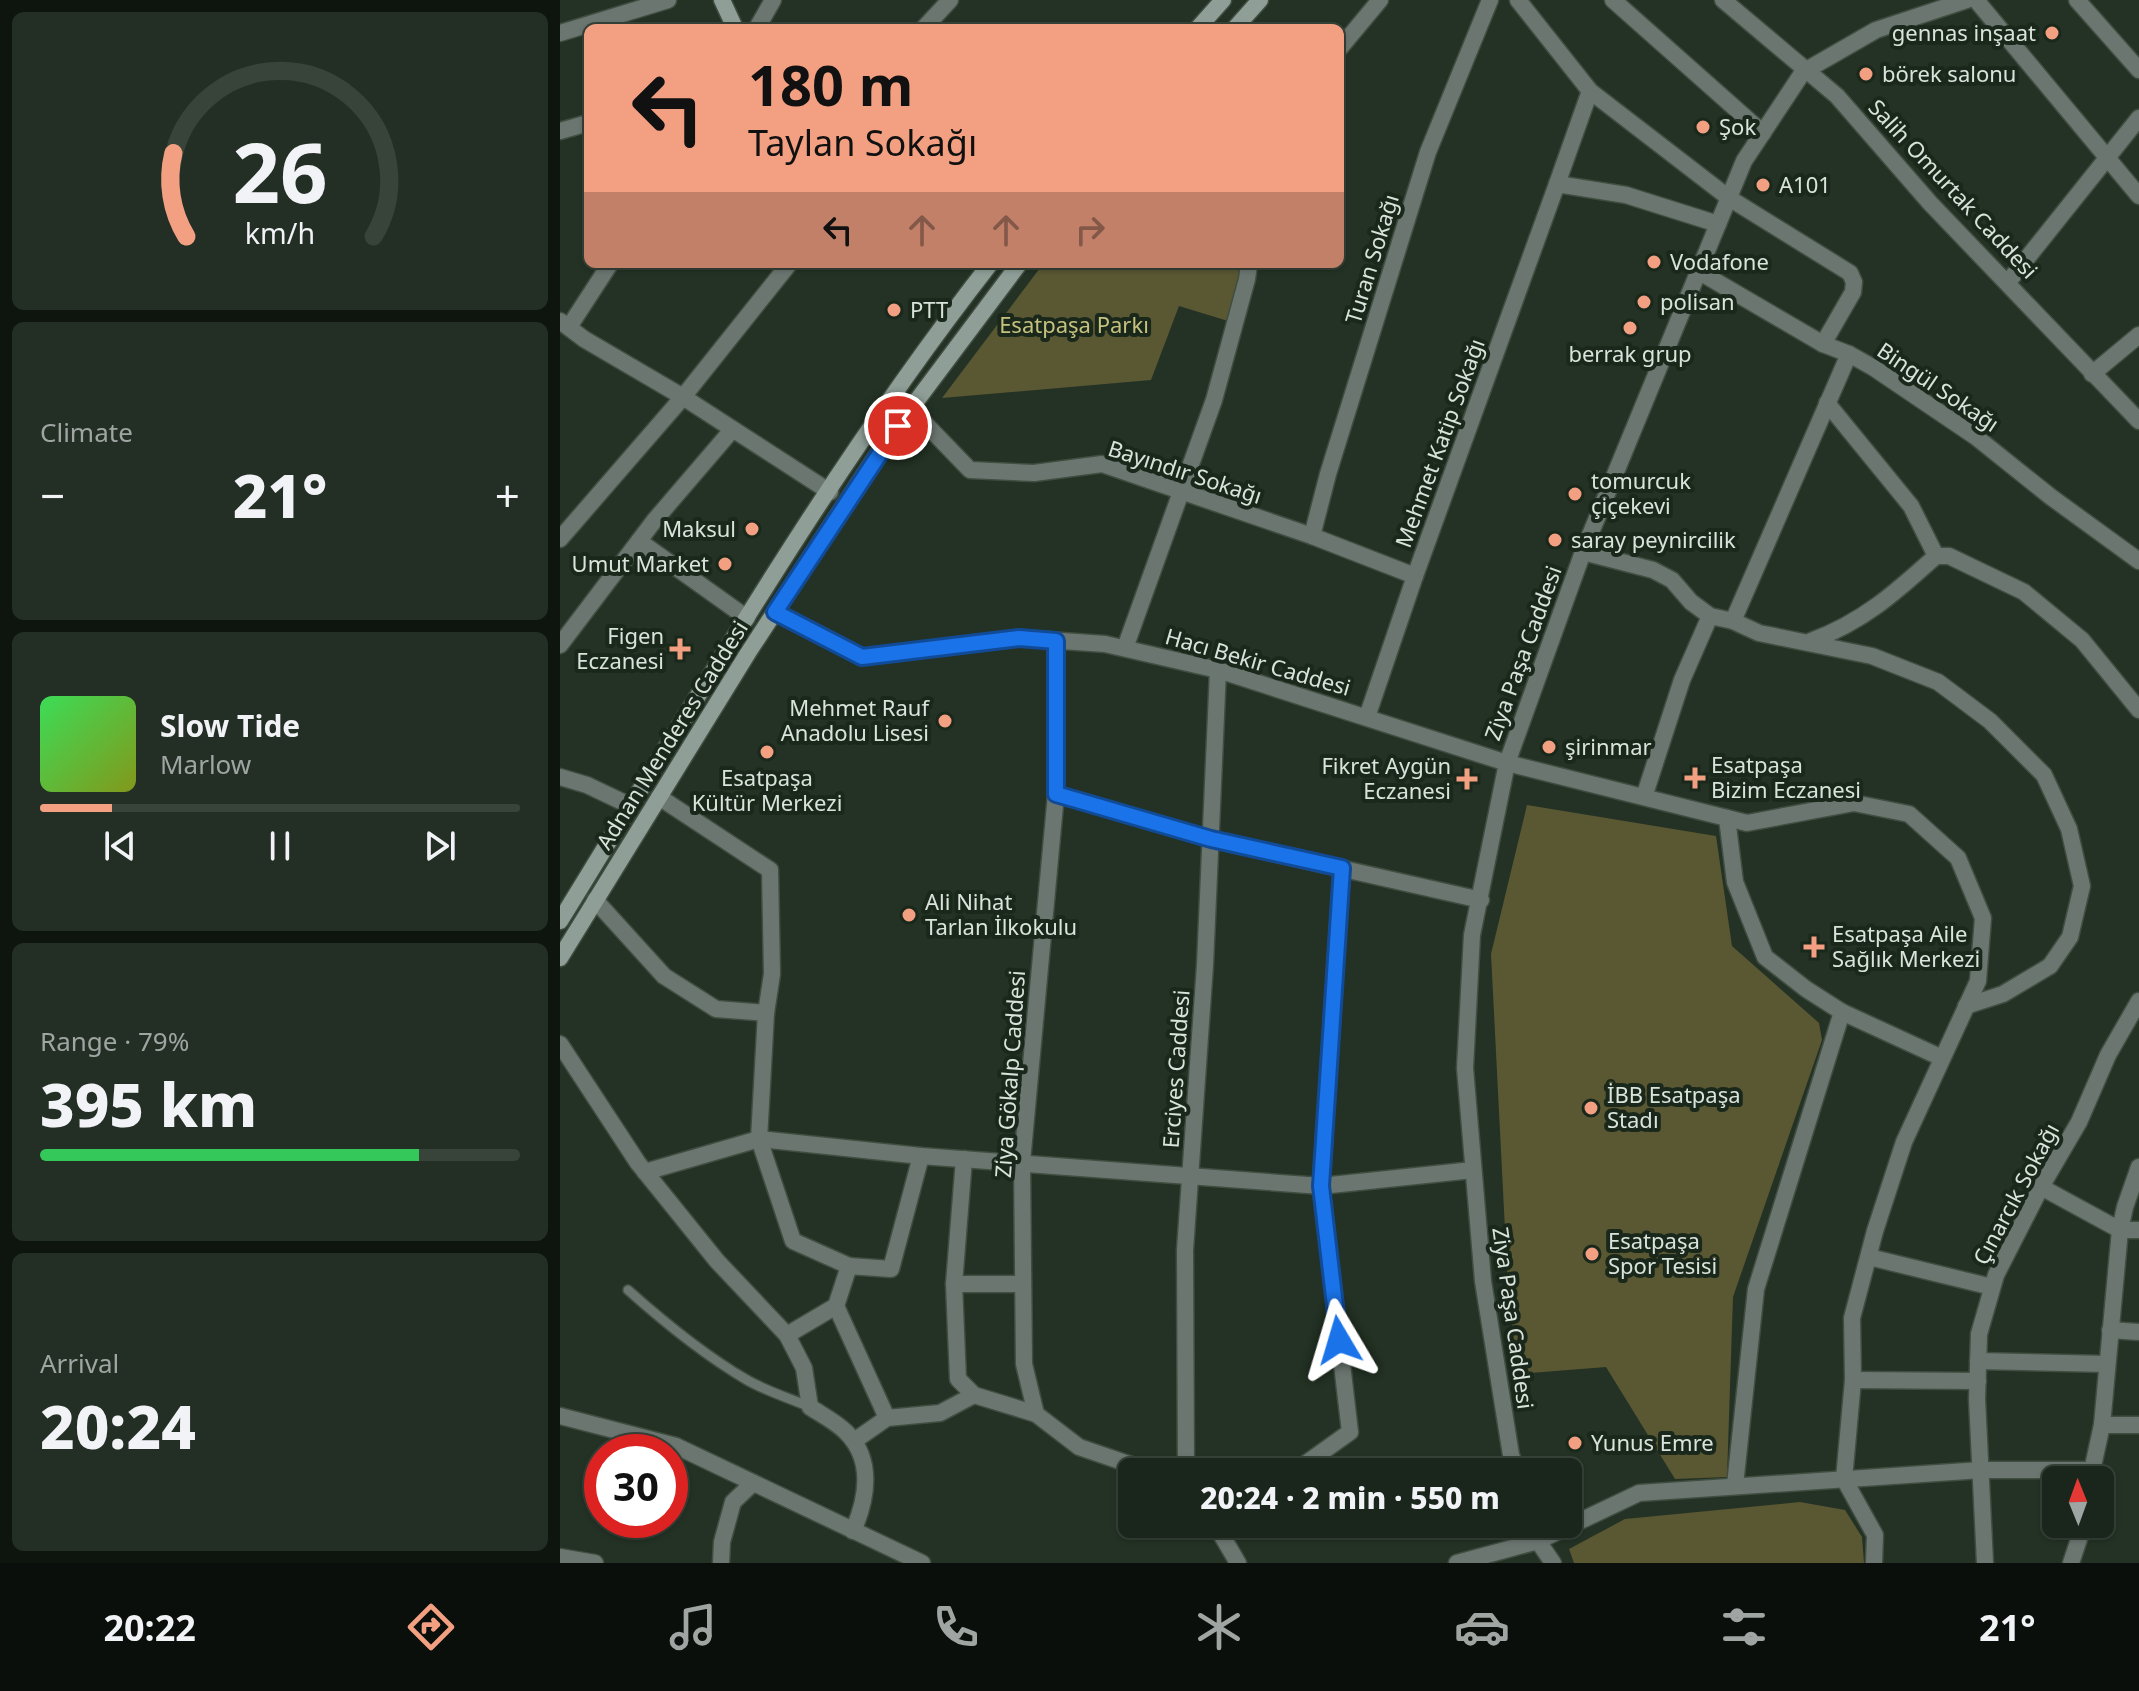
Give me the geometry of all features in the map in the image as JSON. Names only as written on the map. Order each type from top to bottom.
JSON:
[{"type":"street","points":[[589,24],[668,0]]},
{"type":"street","points":[[722,0],[733,24]]},
{"type":"street","points":[[759,24],[773,0]]},
{"type":"street","points":[[928,24],[950,0]]},
{"type":"street","points":[[1202,24],[1223,0]]},
{"type":"street","points":[[1239,24],[1260,0]]},
{"type":"street","points":[[1344,43],[1380,0]]},
{"type":"street","name":"Turan Sokağı","points":[[1312,536],[1328,474],[1428,152],[1490,0]]},
{"type":"street","points":[[1518,0],[1590,91],[1729,198],[1850,273],[1854,282],[1853,292],[1823,344]]},
{"type":"street","points":[[1613,0],[1763,133]]},
{"type":"street","name":"Salih Omurtak Caddesi","points":[[1723,0],[1837,96],[1930,203],[2139,421]]},
{"type":"street","name":"Ziya Paşa Caddesi","points":[[1512,1458],[1483,1281],[1465,1068],[1472,935],[1507,763],[1583,552],[1744,161],[1806,70],[1876,30],[1967,0]]},
{"type":"street","points":[[1976,0],[2139,196]]},
{"type":"street","points":[[2077,0],[2139,70]]},
{"type":"street","points":[[560,33],[584,26]]},
{"type":"street","name":"Mehmet Katip Sokağı","points":[[1367,717],[1590,91]]},
{"type":"street","points":[[2008,282],[2139,118]]},
{"type":"street","points":[[560,131],[584,124]]},
{"type":"street","points":[[1557,184],[1626,195],[1718,224]]},
{"type":"street","points":[[607,268],[564,324],[830,492]]},
{"type":"street","points":[[560,539],[683,397],[786,268]]},
{"type":"street","name":"Adnan Menderes Caddesi","points":[[560,921],[747,618],[925,347],[987,268]]},
{"type":"street","name":"Adnan Menderes Caddesi","points":[[560,958],[775,612],[885,443],[1016,268]]},
{"type":"street","points":[[1125,648],[1214,400],[1248,268]]},
{"type":"street","name":"Bingül Sokağı","points":[[1698,271],[1823,344],[1849,354],[1976,437],[2139,561]]},
{"type":"street","points":[[2092,374],[2139,335]]},
{"type":"street","points":[[1733,621],[1849,354]]},
{"type":"street","points":[[1827,403],[1911,506],[1936,556]]},
{"type":"street","name":"Bayındır Sokağı","points":[[911,409],[970,470],[1034,473],[1102,464],[1312,536],[1415,576]]},
{"type":"street","points":[[560,645],[639,541],[732,430]]},
{"type":"street","points":[[639,541],[747,618]]},
{"type":"street","points":[[1583,552],[1653,570],[1672,580],[1691,602],[1710,616],[1733,621],[1759,633],[1872,656],[1938,682],[1990,721],[2044,775],[2069,829],[2082,886],[2070,937],[2050,966],[2003,994],[1966,1006]]},
{"type":"street","points":[[1809,642],[1843,630],[1893,595],[1936,556],[1949,556],[2024,592],[2082,640],[2139,710]]},
{"type":"street","name":"Hacı Bekir Caddesi","points":[[775,612],[862,657],[1019,638],[1125,648],[1218,670],[1507,763],[1747,823],[1854,803],[1909,814],[1958,858],[1983,918],[1978,981],[1904,1142],[1852,1318],[1853,1380],[1844,1479]]},
{"type":"street","points":[[1644,797],[1682,680],[1710,616]]},
{"type":"street","name":"Ziya Gökalp Caddesi","points":[[1036,1414],[1024,1364],[1022,1162],[1056,794],[1056,641]]},
{"type":"street","name":"Erciyes Caddesi","points":[[1186,1458],[1185,1250],[1211,839],[1218,670]]},
{"type":"street","points":[[560,777],[587,785],[631,806]]},
{"type":"street","points":[[1056,794],[1211,839],[1481,900]]},
{"type":"street","points":[[659,797],[770,870],[772,974],[766,1013],[759,1139],[793,1241],[849,1266],[891,1269],[921,1156]]},
{"type":"street","points":[[1727,818],[1735,882],[1765,957],[1842,1012],[1942,1058]]},
{"type":"street","points":[[1314,1458],[1350,1432],[1321,1186],[1342,868]]},
{"type":"street","points":[[595,900],[664,976],[716,1009],[766,1013]]},
{"type":"street","name":"Çınarcık Sokağı","points":[[1985,1563],[1979,1334],[1992,1287],[2041,1187],[2079,1122],[2108,1055],[2139,1001]]},
{"type":"street","points":[[1735,1485],[1756,1289],[1842,1012]]},
{"type":"street","points":[[560,1044],[645,1172],[717,1261],[787,1335],[804,1368],[810,1407],[841,1427],[854,1441],[866,1479],[863,1508],[853,1531]]},
{"type":"street","points":[[645,1172],[759,1139],[921,1156],[1321,1186],[1473,1170]]},
{"type":"street","points":[[964,1159],[954,1284],[958,1379],[974,1395],[1036,1414],[1079,1447],[1118,1460]]},
{"type":"street","points":[[2092,1466],[2102,1425],[2120,1230],[2139,1167]]},
{"type":"street","points":[[2041,1187],[2120,1230],[2139,1230]]},
{"type":"street","points":[[1869,1257],[1992,1287]]},
{"type":"street","points":[[787,1335],[836,1306],[849,1266]]},
{"type":"street","points":[[954,1284],[1023,1284]]},
{"type":"street","points":[[836,1306],[887,1418]]},
{"type":"street","points":[[2110,1330],[2139,1332]]},
{"type":"street","points":[[1978,1361],[2107,1364]]},
{"type":"street","points":[[1853,1380],[1978,1381]]},
{"type":"street","points":[[854,1441],[887,1418],[940,1413],[974,1395]]},
{"type":"street","points":[[560,1416],[676,1446],[922,1563]]},
{"type":"street","points":[[2102,1425],[2139,1425]]},
{"type":"street","points":[[1457,1563],[1538,1541],[1639,1493],[1982,1470],[2042,1473]]},
{"type":"street","points":[[1844,1479],[1875,1535],[1874,1563]]},
{"type":"street","points":[[721,1563],[722,1542],[733,1502],[753,1483]]},
{"type":"street","points":[[1224,1538],[1238,1563]]},
{"type":"street","points":[[1537,1538],[1553,1563]]},
{"type":"street","points":[[2071,1563],[2079,1538]]},
{"type":"street","points":[[560,1557],[595,1563]]},
{"type":"lane","points":[[628,1290],[685,1338],[739,1375],[810,1407]]},
{"type":"green space","name":"Esatpaşa Parkı","points":[[1040,268],[1244,268],[1228,321],[1179,306],[1151,380],[942,398]]},
{"type":"green space","points":[[1527,805],[1716,836],[1732,946],[1819,1023],[1822,1040],[1733,1297],[1727,1477],[1675,1479],[1606,1367],[1517,1374],[1507,1269],[1491,954]]},
{"type":"green space","points":[[1800,1502],[1845,1510],[1862,1537],[1864,1563],[1574,1563],[1569,1549],[1625,1519]]},
{"type":"place","name":"gennas inşaat","points":[[2052,33]]},
{"type":"place","name":"börek salonu","points":[[1866,74]]},
{"type":"place","name":"Şok","points":[[1703,127]]},
{"type":"place","name":"A101","points":[[1763,185]]},
{"type":"place","name":"Vodafone","points":[[1654,262]]},
{"type":"place","name":"polisan","points":[[1644,302]]},
{"type":"place","name":"PTT","points":[[894,310]]},
{"type":"place","name":"berrak grup","points":[[1630,328]]},
{"type":"place","name":"tomurcuk çiçekevi","points":[[1575,494]]},
{"type":"place","name":"Maksul","points":[[752,529]]},
{"type":"place","name":"saray peynircilik","points":[[1555,540]]},
{"type":"place","name":"Umut Market","points":[[725,564]]},
{"type":"place","name":"Figen Eczanesi","points":[[680,649]]},
{"type":"place","name":"Mehmet Rauf Anadolu Lisesi","points":[[945,721]]},
{"type":"place","name":"şirinmar","points":[[1549,747]]},
{"type":"place","name":"Esatpaşa Kültür Merkezi","points":[[767,752]]},
{"type":"place","name":"Esatpaşa Bizim Eczanesi","points":[[1695,778]]},
{"type":"place","name":"Fikret Aygün Eczanesi","points":[[1467,779]]},
{"type":"place","name":"Ali Nihat Tarlan İlkokulu","points":[[909,915]]},
{"type":"place","name":"Esatpaşa Aile Sağlık Merkezi","points":[[1814,947]]},
{"type":"place","name":"İBB Esatpaşa Stadı","points":[[1591,1108]]},
{"type":"place","name":"Esatpaşa Spor Tesisi","points":[[1592,1254]]},
{"type":"place","name":"Yunus Emre","points":[[1575,1443]]},
{"type":"route","points":[[898,426],[775,612],[862,657],[1019,638],[1056,641],[1056,794],[1211,839],[1342,868],[1321,1186],[1339,1340]]}]
